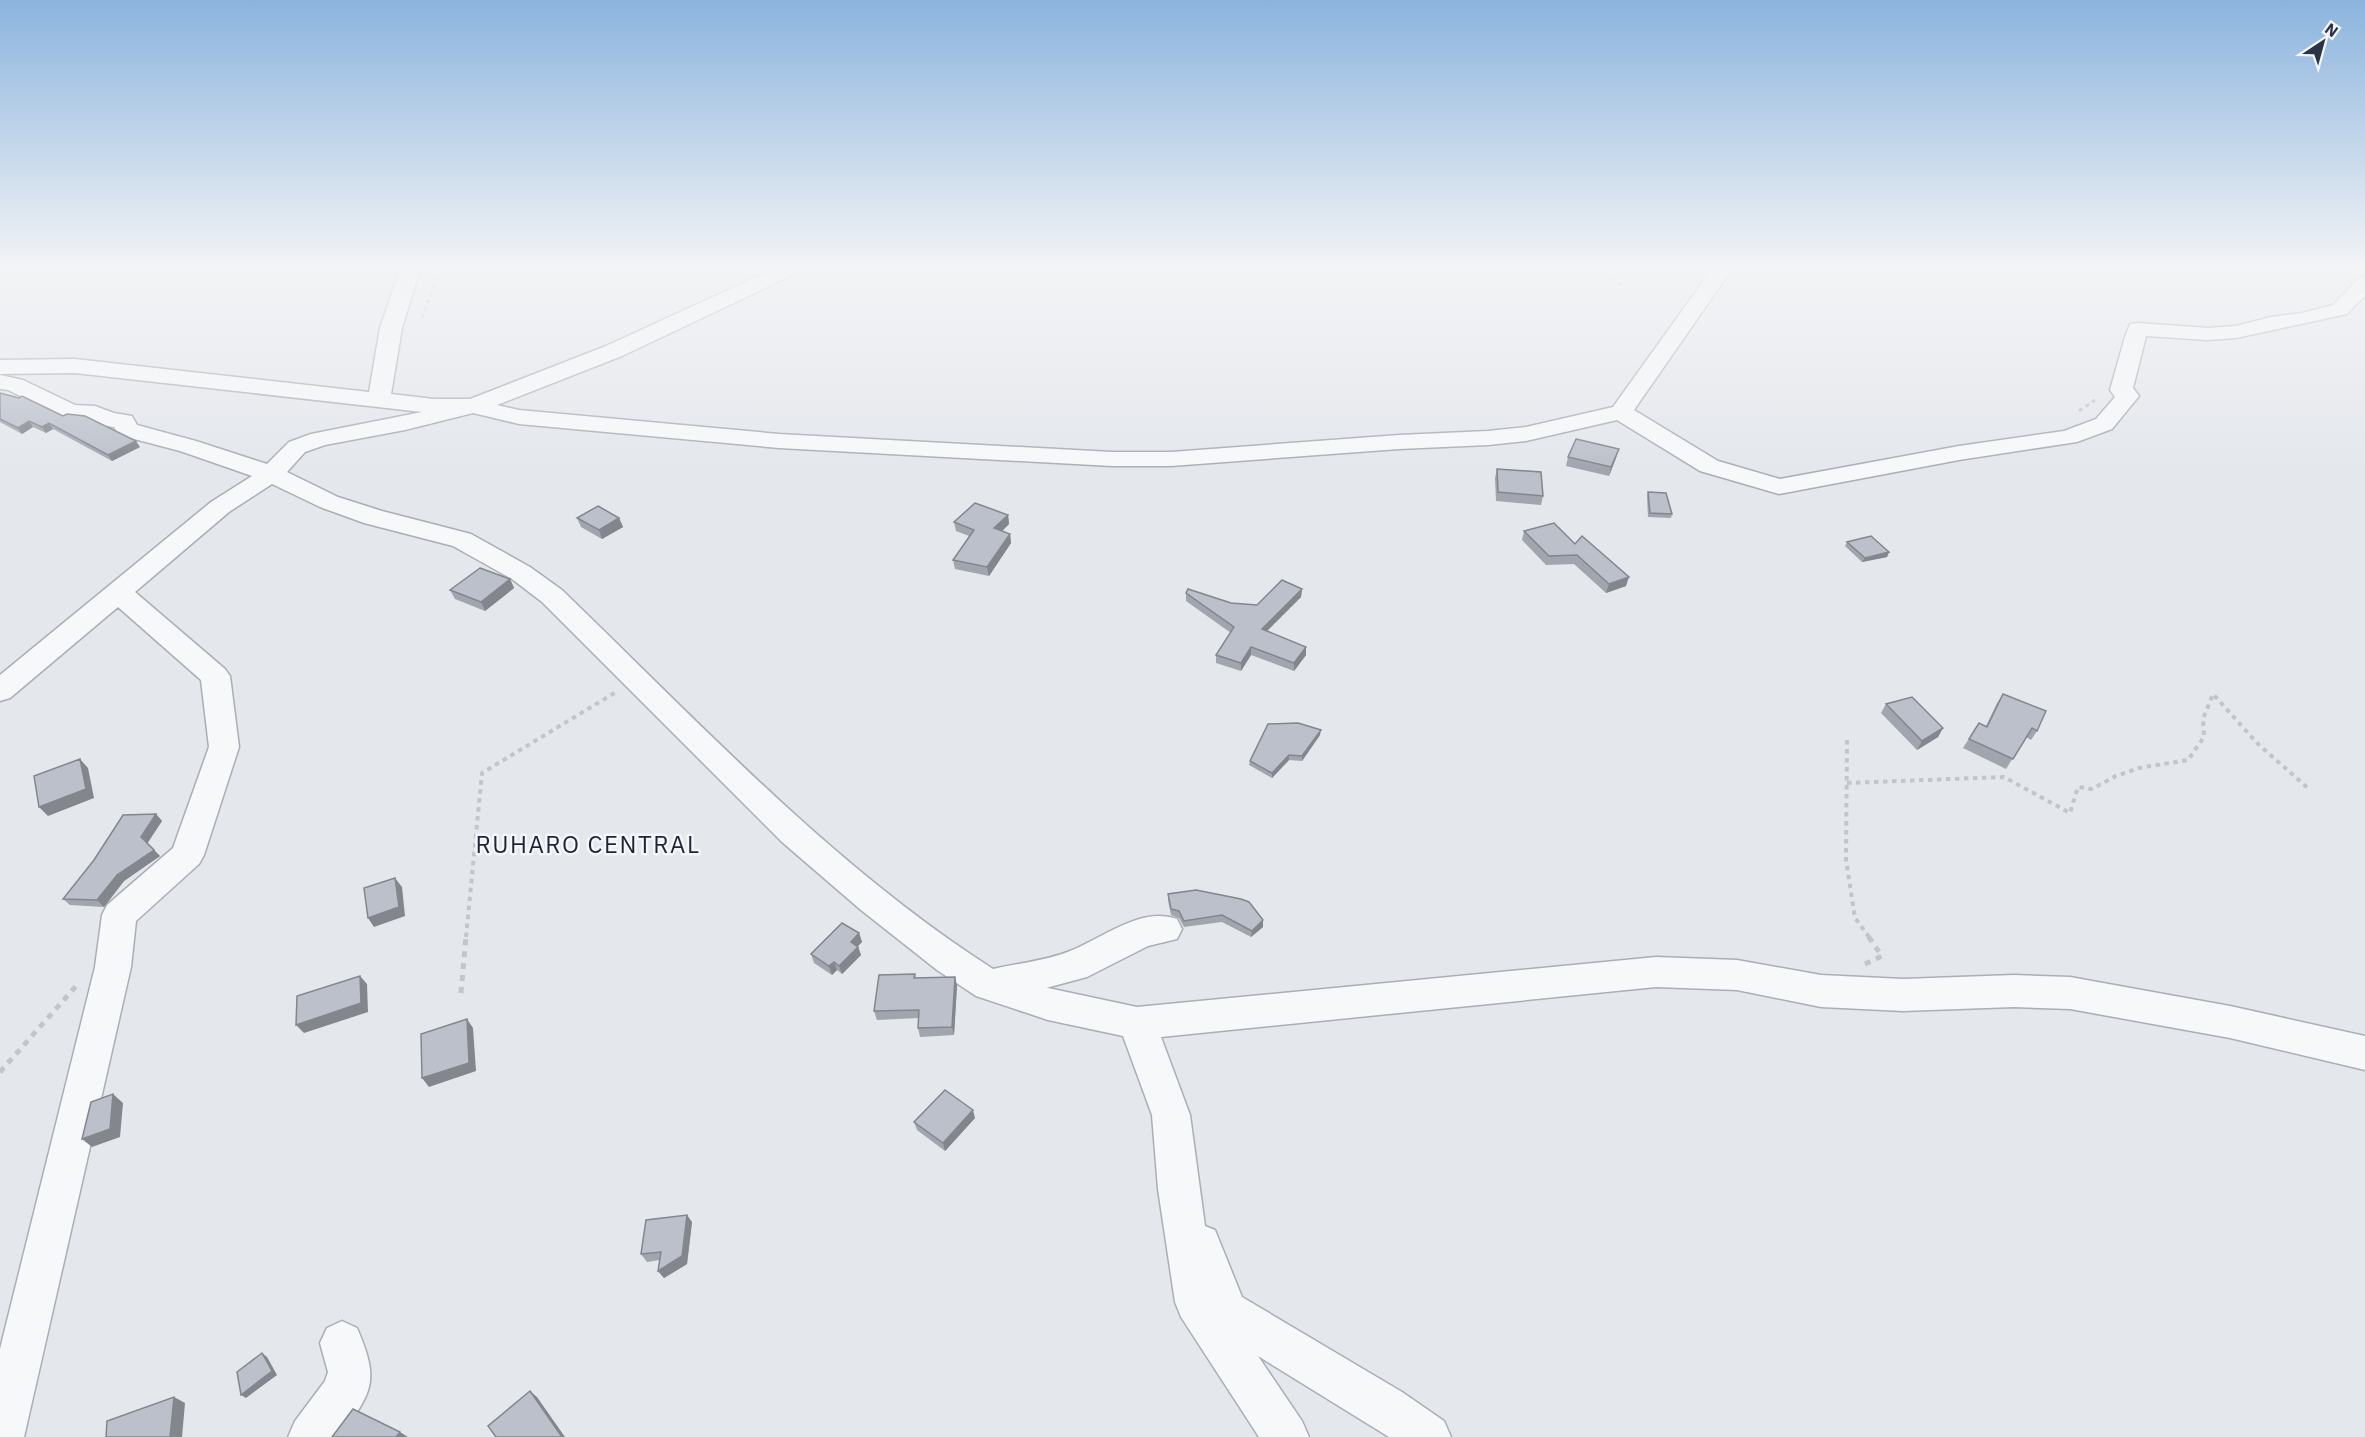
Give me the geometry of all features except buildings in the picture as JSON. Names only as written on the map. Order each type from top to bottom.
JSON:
[{"type":"street","points":[[379,398],[390,336]]},
{"type":"street","points":[[0,691],[220,507],[271,474],[297,447],[319,439],[405,423],[473,406],[614,351],[646,336]]},
{"type":"street","points":[[0,367],[75,366],[310,393],[379,398],[434,406],[473,406],[519,417],[662,432],[826,444],[1112,459],[1171,459],[1399,442],[1488,438],[1526,434],[1621,412],[1675,336]]},
{"type":"street","points":[[1621,412],[1709,466],[1779,487],[1959,453],[2069,437],[2104,424],[2128,396],[2121,390],[2129,372],[2135,336]]},
{"type":"street","points":[[0,381],[15,385],[71,412],[95,413],[109,420],[124,421],[127,430],[188,446],[271,474],[329,502],[373,517],[462,540],[487,552],[552,596],[794,833],[873,900],[949,958],[989,985],[1048,1004],[1137,1023],[1656,972],[1706,972],[1832,991],[1903,995],[2014,991],[2070,993],[2230,1022],[2365,1053]]},
{"type":"street","points":[[1,1437],[113,967],[118,915],[187,855],[224,747],[215,676],[119,593]]},
{"type":"street","points":[[989,985],[1074,966],[1142,933],[1165,929]]},
{"type":"street","points":[[1137,1023],[1171,1115],[1178,1189],[1196,1302],[1286,1437]]},
{"type":"street","points":[[1178,1189],[1226,1312],[1386,1408],[1428,1437]]},
{"type":"street","points":[[311,1437],[345,1392],[350,1372],[342,1342]]},
{"type":"path","points":[[2075,415],[2090,402],[2121,390]]},
{"type":"path","points":[[461,993],[482,773],[637,679]]},
{"type":"path","points":[[1847,783],[2004,777],[2070,813],[2078,787],[2092,789],[2116,776],[2139,768],[2188,760],[2204,737],[2203,719],[2213,694],[2257,743],[2310,790]]},
{"type":"path","points":[[1847,740],[1846,860],[1855,918],[1882,956],[1860,967]]},
{"type":"path","points":[[0,1072],[84,977]]},
{"type":"district","name":"RUHARO CENTRAL","points":[[588,845]]}]
